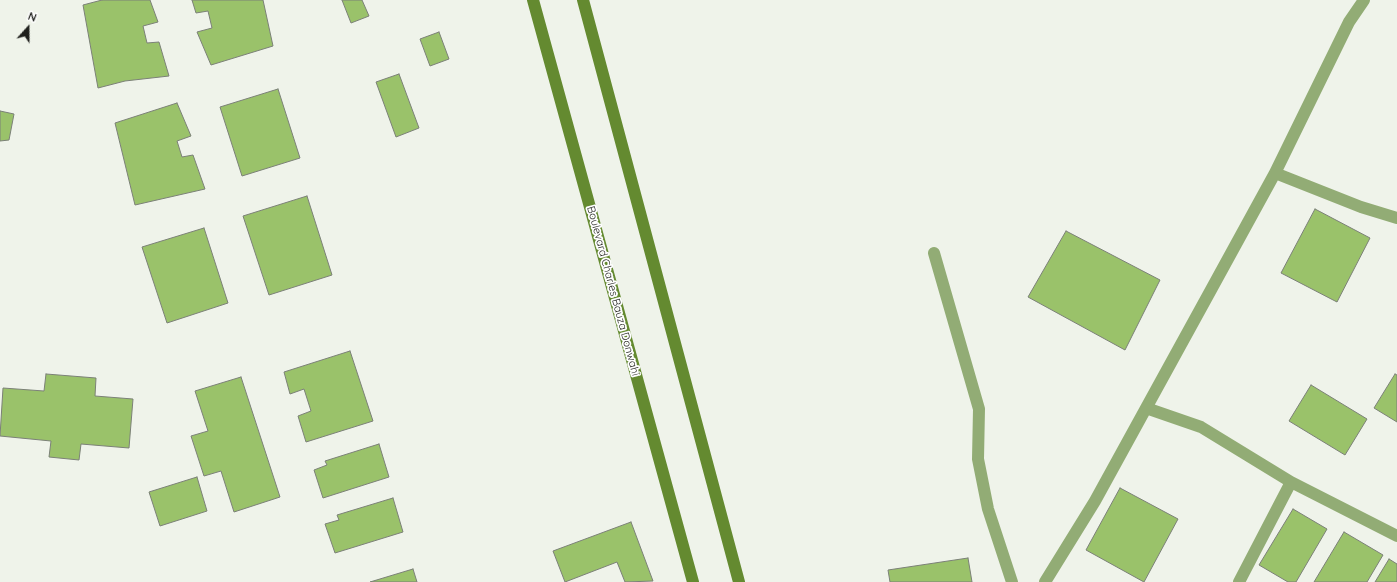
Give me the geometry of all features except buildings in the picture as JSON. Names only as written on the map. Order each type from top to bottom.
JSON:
[{"type":"main road","name":"Boulevard Charles Bauza Donwahi","points":[[533,0],[692,582]]},
{"type":"main road","points":[[583,0],[739,582]]},
{"type":"street","points":[[1045,582],[1095,501],[1275,173],[1349,22],[1364,0]]},
{"type":"street","points":[[1275,173],[1361,207],[1397,218]]},
{"type":"street","points":[[934,253],[979,409],[978,459],[988,510],[1012,582]]},
{"type":"street","points":[[1146,408],[1201,427],[1292,482],[1397,536]]},
{"type":"street","points":[[1239,582],[1292,482]]}]
